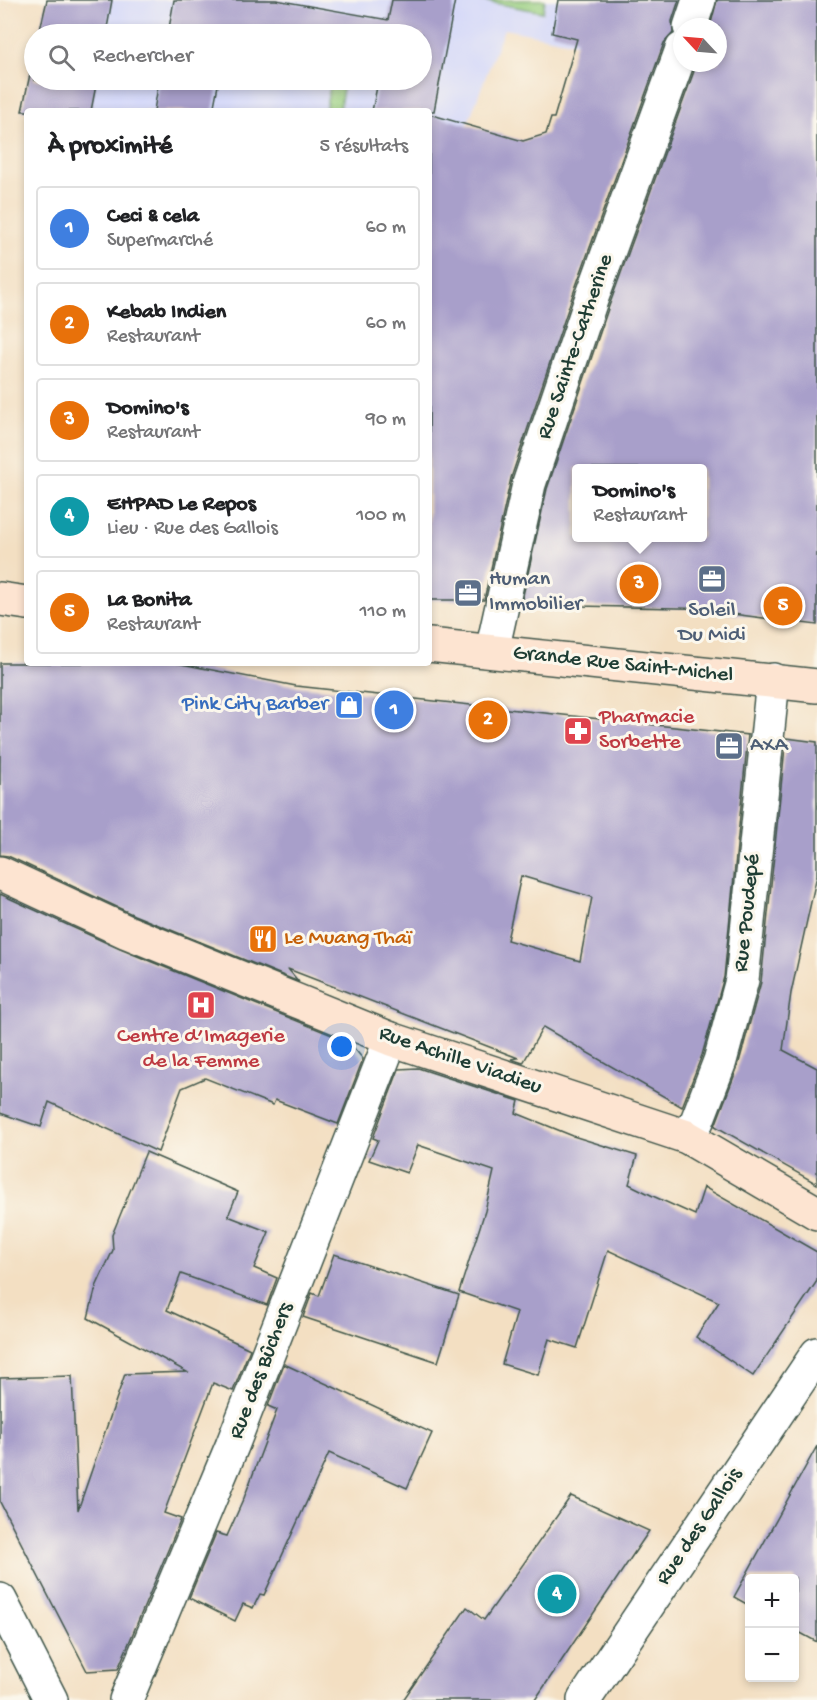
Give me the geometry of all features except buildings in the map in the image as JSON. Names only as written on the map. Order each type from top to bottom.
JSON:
[{"type":"street","points":[[693,18],[699,0]]},
{"type":"street","name":"Rue Sainte-Catherine","points":[[492,651],[529,484],[590,303],[674,72]]},
{"type":"street","points":[[0,599],[24,603]]},
{"type":"street","name":"Grande Rue Saint-Michel","points":[[432,645],[817,686]]},
{"type":"street","name":"Rue Poudepé","points":[[687,1137],[697,1121],[720,1061],[742,980],[773,680]]},
{"type":"street","name":"Rue Achille Viadieu","points":[[0,873],[127,932],[391,1039],[687,1137],[817,1213]]},
{"type":"street","name":"Rue des Bûchers","points":[[126,1700],[232,1446],[391,1039]]},
{"type":"street","name":"Rue des Gallois","points":[[584,1700],[817,1354]]},
{"type":"street","points":[[0,1600],[51,1700]]},
{"type":"shaded area","points":[[74,0],[673,0],[576,43],[504,29],[432,216],[432,108],[50,108],[54,90],[432,90],[432,24],[68,24]]},
{"type":"green space","points":[[478,0],[545,0],[543,12]]},
{"type":"green space","points":[[329,90],[343,90],[340,108],[326,108]]},
{"type":"place","name":"Soleil Du Midi","points":[[712,579]]},
{"type":"place","name":"Domino's","points":[[639,584]]},
{"type":"place","name":"Human Immobilier","points":[[468,593]]},
{"type":"place","name":"La Bonita","points":[[783,606]]},
{"type":"place","name":"Pink City Barber","points":[[349,705]]},
{"type":"place","name":"Ceci & cela","points":[[394,710]]},
{"type":"place","name":"Kebab Indien","points":[[488,720]]},
{"type":"place","name":"Pharmacie Sorbette","points":[[578,731]]},
{"type":"place","name":"AXA","points":[[729,746]]},
{"type":"place","name":"Le Muang Thaï","points":[[263,939]]},
{"type":"place","name":"Centre d’Imagerie de la Femme","points":[[201,1005]]},
{"type":"place","name":"EHPAD Le Repos","points":[[557,1594]]}]
